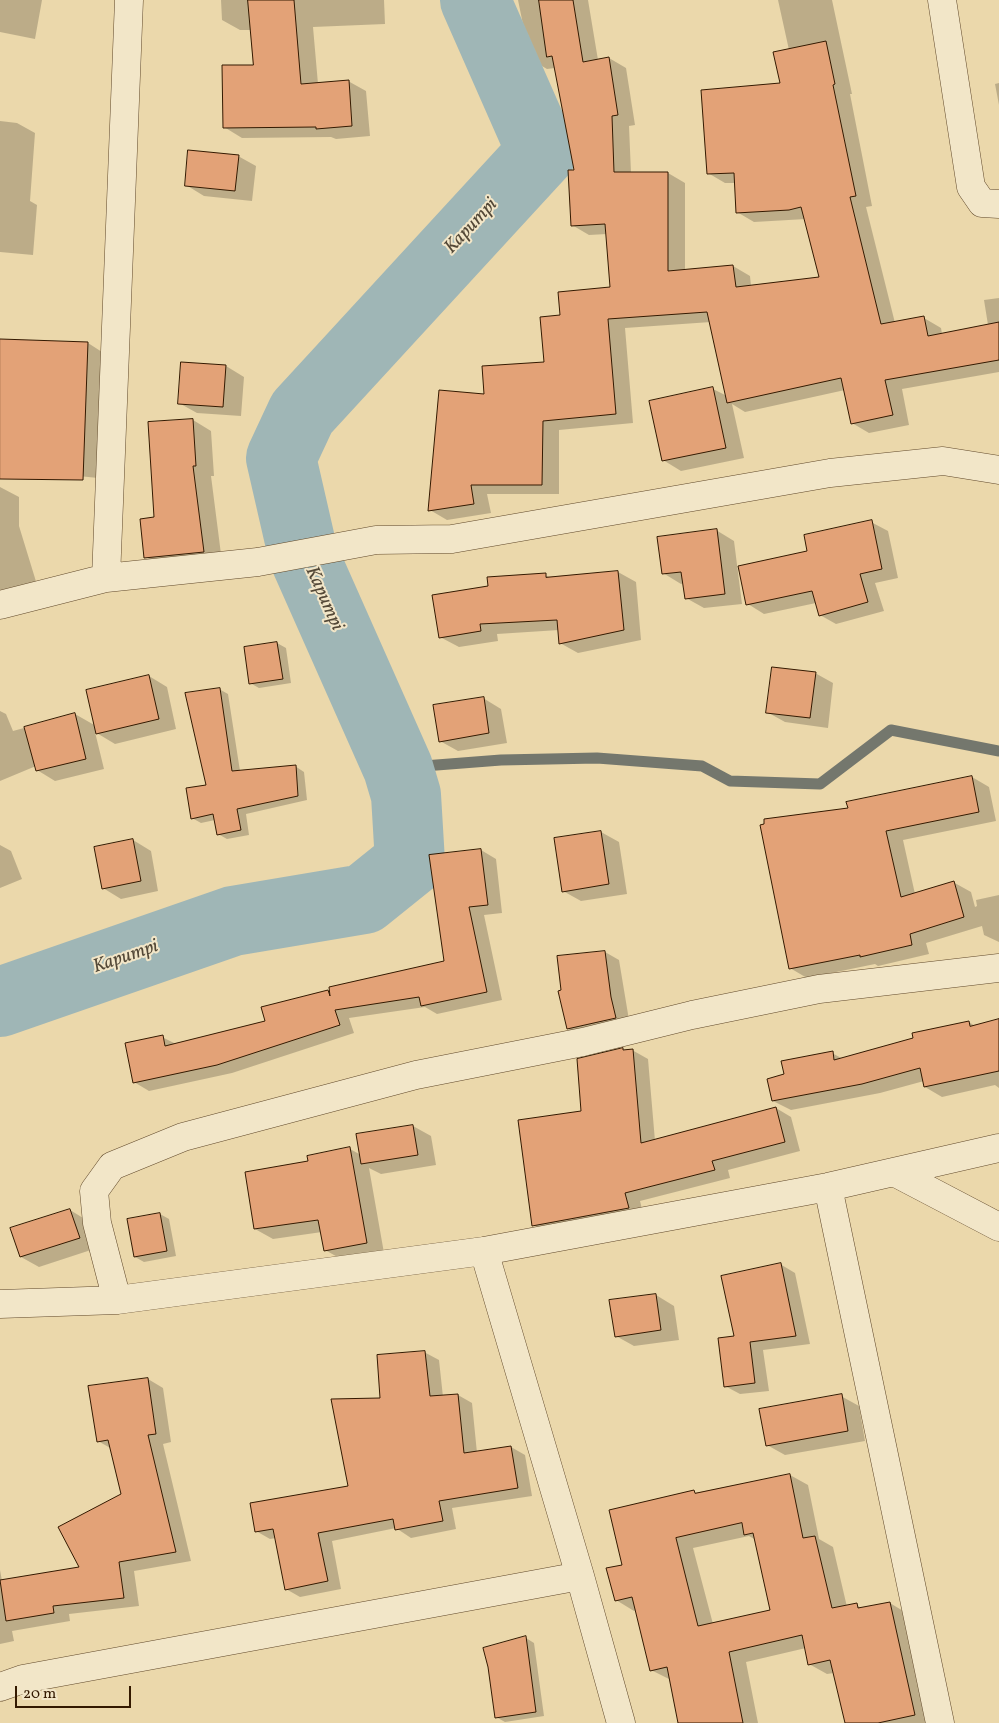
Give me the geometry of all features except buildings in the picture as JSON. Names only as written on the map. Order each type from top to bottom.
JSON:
[{"type":"street","points":[[106,578],[130,0]]},
{"type":"street","points":[[942,0],[971,187],[982,203],[999,204]]},
{"type":"street","points":[[0,605],[106,578],[258,562],[376,540],[452,539],[830,473],[943,461],[999,470]]},
{"type":"street","points":[[117,1300],[97,1223],[94,1191],[112,1166],[183,1137],[416,1075],[583,1042],[692,1015],[819,989],[999,968]]},
{"type":"street","points":[[0,1304],[117,1300],[484,1252],[828,1186],[999,1148]]},
{"type":"street","points":[[894,1172],[999,1227]]},
{"type":"street","points":[[828,1186],[940,1723]]},
{"type":"street","points":[[484,1252],[580,1576],[621,1723]]},
{"type":"street","points":[[0,1687],[23,1679],[580,1576]]},
{"type":"waterway","name":"Kapumpi","points":[[0,1002],[233,921],[364,899],[410,862],[406,795],[398,768],[303,554],[281,458],[302,413],[542,152],[475,0]]},
{"type":"waterway","points":[[398,768],[501,760],[597,758],[702,766],[730,781],[820,784],[891,730],[999,751]]}]
